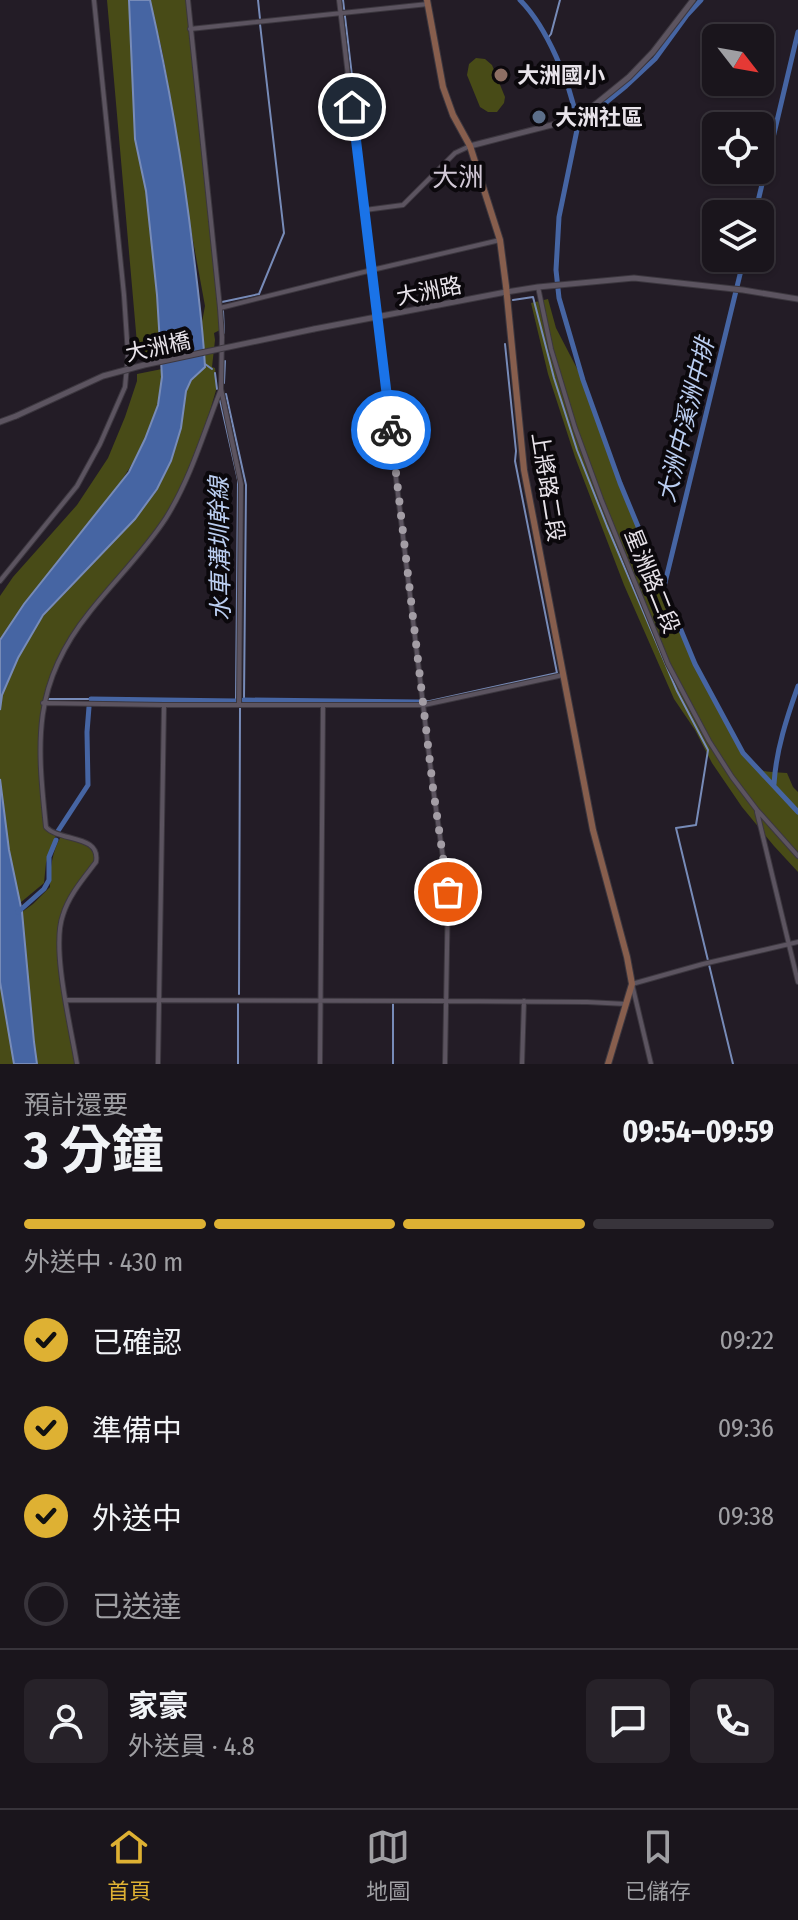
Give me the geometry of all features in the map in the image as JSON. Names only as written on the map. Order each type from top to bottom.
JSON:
[{"type":"main road","name":"上將路二段","points":[[428,2],[443,87],[453,115],[470,146],[500,240],[524,470],[593,830],[632,984]]},
{"type":"main road","points":[[608,1064],[632,984]]},
{"type":"street","points":[[0,581],[77,486],[125,387],[128,355],[94,0]]},
{"type":"street","points":[[188,0],[220,308],[221,389],[241,484],[239,704]]},
{"type":"street","points":[[339,0],[448,892],[445,1064]]},
{"type":"street","points":[[365,210],[403,205],[455,153],[470,146],[581,116],[629,77],[653,52],[693,0]]},
{"type":"street","points":[[190,29],[428,2]]},
{"type":"street","points":[[220,308],[500,240]]},
{"type":"street","name":"大洲路","points":[[314,329],[506,292],[634,278],[798,299]]},
{"type":"street","name":"星洲路二段","points":[[538,287],[551,349],[575,428],[668,664],[709,741],[757,810],[798,856]]},
{"type":"street","name":"大洲橋","points":[[0,422],[103,376],[314,329]]},
{"type":"street","points":[[77,1064],[59,957],[62,917],[70,898],[96,862],[97,855],[93,846],[83,840],[59,836],[46,827],[39,757],[43,703],[55,665],[86,615],[166,518],[196,458],[221,389]]},
{"type":"street","points":[[43,703],[424,705],[563,675]]},
{"type":"street","points":[[158,1064],[164,705]]},
{"type":"street","points":[[320,1064],[323,705]]},
{"type":"street","points":[[757,810],[798,982]]},
{"type":"street","points":[[651,1064],[632,984],[798,942]]},
{"type":"street","points":[[67,1000],[626,1004]]},
{"type":"street","points":[[522,1064],[524,1001]]},
{"type":"green space","points":[[107,0],[129,0],[135,139],[152,239],[161,350],[138,355]]},
{"type":"green space","points":[[150,0],[186,0],[220,330],[214,333],[212,367],[215,368],[217,387],[196,458],[166,518],[86,615],[55,665],[39,732],[46,827],[56,835],[46,863],[44,883],[20,903],[9,850],[0,779],[2,696],[18,658],[43,615],[135,519],[157,489],[181,428],[186,391],[191,380],[205,367],[202,322],[205,306],[162,50]]},
{"type":"green space","points":[[476,58],[485,59],[492,65],[505,97],[497,112],[488,112],[480,107],[467,75],[469,64]]},
{"type":"green space","points":[[548,299],[556,328],[583,380],[620,483],[695,664],[748,760],[762,770],[787,773],[798,792],[798,872],[742,807],[712,763],[674,699],[624,585],[575,457],[548,374],[531,303]]},
{"type":"green space","points":[[162,369],[160,395],[142,447],[110,496],[0,640],[0,596],[77,505],[108,458],[125,417],[137,374]]},
{"type":"green space","points":[[61,836],[93,846],[96,862],[70,901],[60,928],[63,988],[77,1064],[37,1064],[22,912],[50,887],[52,860]]},
{"type":"green space","points":[[0,980],[14,1064],[0,1064]]},
{"type":"water","points":[[129,0],[150,0],[157,31],[185,187],[205,367],[191,380],[186,391],[181,428],[171,461],[157,489],[135,519],[43,615],[18,658],[2,695],[0,710],[0,640],[24,604],[129,472],[158,405],[162,377],[157,295],[146,191],[135,139]]},
{"type":"water","points":[[0,779],[9,850],[22,912],[37,1064],[14,1064],[0,982]]},
{"type":"waterway","points":[[258,0],[260,19]]},
{"type":"waterway","points":[[343,0],[359,135]]},
{"type":"waterway","points":[[520,0],[530,11],[556,56],[577,121]]},
{"type":"waterway","points":[[547,39],[560,0]]},
{"type":"waterway","points":[[701,0],[655,59],[578,125],[559,217],[556,270],[559,298],[583,380],[620,483],[695,664],[743,753],[798,812]]},
{"type":"waterway","points":[[222,302],[259,294],[284,233],[260,24]]},
{"type":"waterway","name":"大洲中溪洲中排","points":[[758,200],[798,32]]},
{"type":"waterway","name":"大洲中溪洲中排","points":[[663,591],[741,272]]},
{"type":"waterway","points":[[513,300],[533,297],[577,450],[677,691],[708,750],[696,825],[676,828],[733,1064]]},
{"type":"waterway","points":[[223,311],[224,333]]},
{"type":"waterway","points":[[419,702],[557,673],[515,461],[505,344]]},
{"type":"waterway","points":[[224,383],[225,361]]},
{"type":"waterway","name":"水車溝圳幹線","points":[[205,364],[212,369]]},
{"type":"waterway","name":"水車溝圳幹線","points":[[215,373],[217,389]]},
{"type":"waterway","points":[[226,394],[246,485],[244,700]]},
{"type":"waterway","name":"水車溝圳幹線","points":[[220,400],[238,480],[236,700]]},
{"type":"waterway","points":[[774,784],[780,746],[798,686]]},
{"type":"waterway","points":[[48,699],[91,699]]},
{"type":"waterway","points":[[91,699],[236,701]]},
{"type":"waterway","points":[[244,700],[419,702]]},
{"type":"waterway","points":[[58,831],[88,785],[89,707]]},
{"type":"waterway","name":"水車溝圳幹線","points":[[239,994],[240,708]]},
{"type":"waterway","points":[[18,912],[44,889],[49,880],[49,857],[56,840]]},
{"type":"waterway","points":[[238,1003],[238,1064]]},
{"type":"waterway","points":[[393,1004],[393,1064]]},
{"type":"way so far","points":[[391,430],[448,892]]},
{"type":"place","name":"大洲國小","points":[[501,75]]},
{"type":"place","name":"大洲社區","points":[[539,117]]},
{"type":"district","name":"大洲","points":[[458,177]]},
{"type":"route","points":[[352,107],[391,430]]}]
